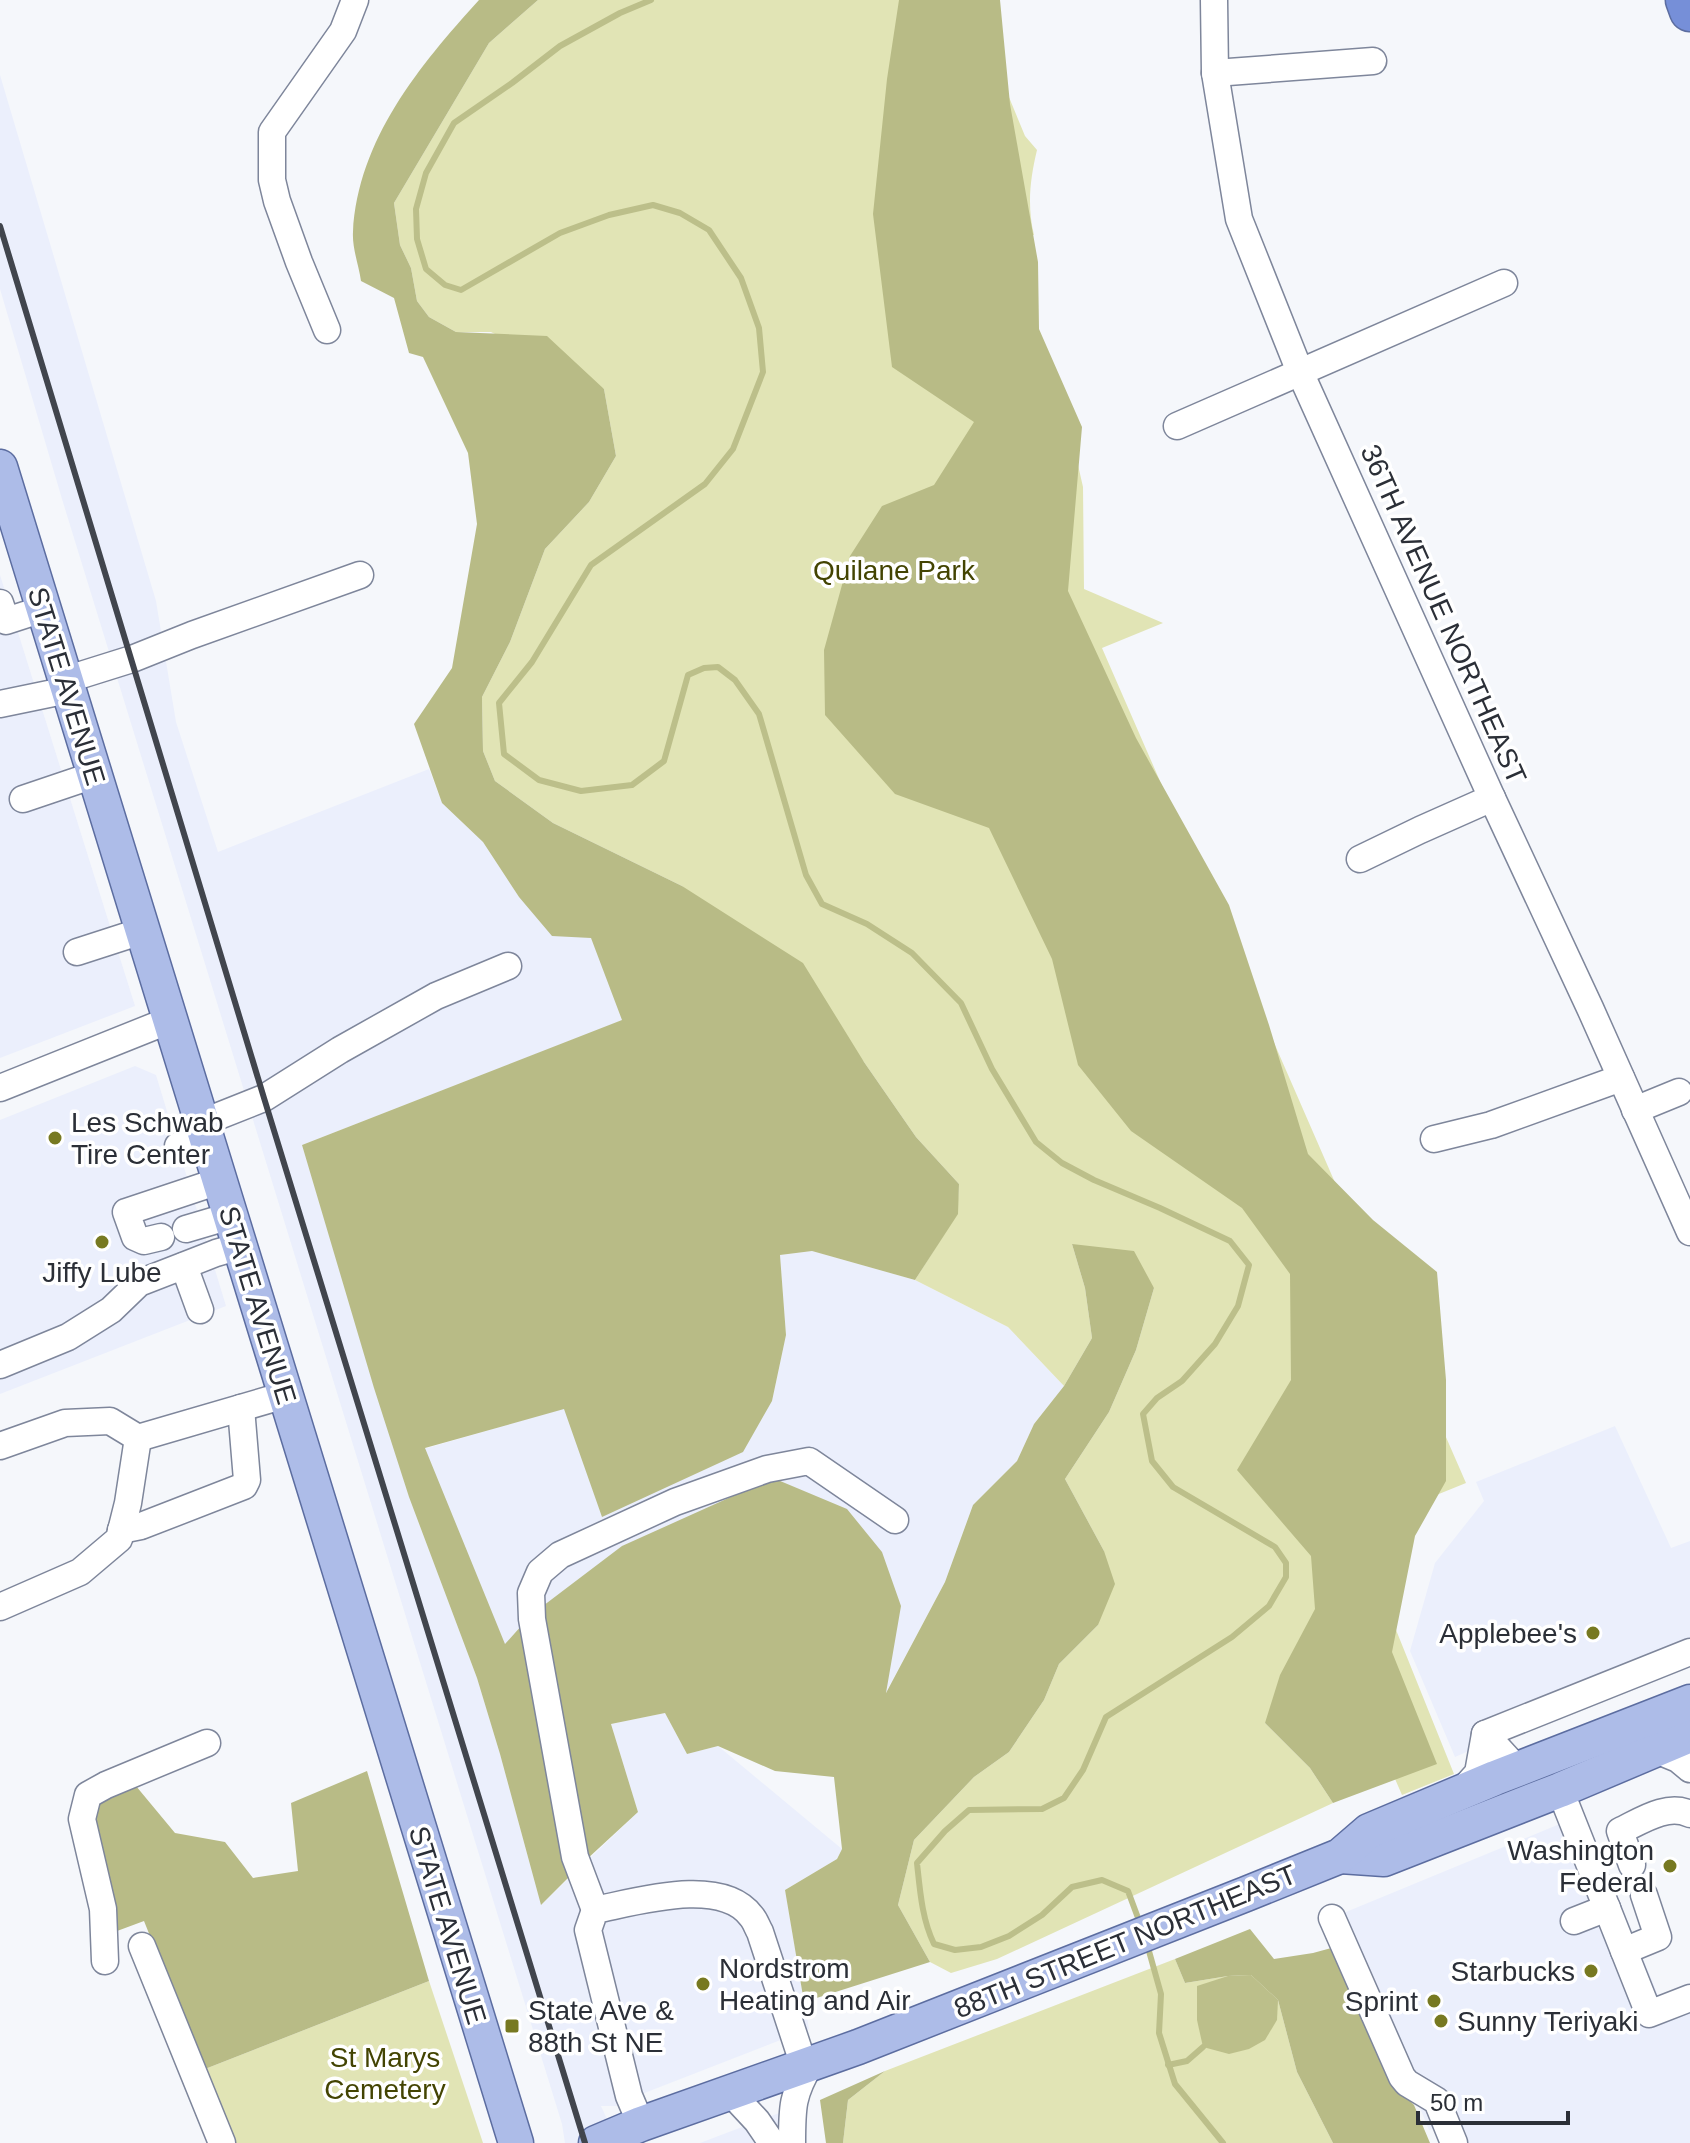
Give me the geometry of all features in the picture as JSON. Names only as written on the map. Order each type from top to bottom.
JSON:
[{"type":"highway","points":[[1686,0],[1690,11]]},
{"type":"main road","name":"STATE AVENUE","points":[[2,481],[8,525],[43,609],[170,1020],[195,1135],[219,1181],[235,1231],[516,2143]]},
{"type":"main road","name":"88TH STREET NORTHEAST","points":[[1340,1856],[1384,1859],[1560,1790],[1655,1733],[1690,1702]]},
{"type":"main road","name":"88TH STREET NORTHEAST","points":[[596,2143],[858,2047],[1340,1856],[1369,1831],[1517,1769],[1655,1733],[1690,1735]]},
{"type":"main road","points":[[1444,1836],[1457,1813],[1508,1791],[1517,1769]]},
{"type":"street","points":[[327,330],[277,201],[272,180],[272,132],[343,31],[355,0]]},
{"type":"street","name":"36TH AVENUE NORTHEAST","points":[[1214,0],[1215,73],[1239,219],[1300,372],[1690,1232]]},
{"type":"street","points":[[1215,73],[1373,61]]},
{"type":"street","points":[[1177,426],[1504,283]]},
{"type":"street","points":[[0,704],[67,685],[192,635],[360,575]]},
{"type":"street","points":[[2,620],[43,609]]},
{"type":"street","points":[[23,799],[94,775]]},
{"type":"street","points":[[1360,859],[1492,798]]},
{"type":"street","points":[[77,952],[142,931]]},
{"type":"street","points":[[195,1135],[264,1098],[340,1050],[436,996],[508,966]]},
{"type":"street","points":[[0,1088],[170,1020]]},
{"type":"street","points":[[1434,1139],[1491,1125],[1621,1078]]},
{"type":"street","points":[[1635,1110],[1679,1092]]},
{"type":"street","points":[[219,1181],[126,1212],[135,1237],[235,1231]]},
{"type":"street","points":[[0,1365],[68,1337],[111,1310],[139,1283],[184,1266],[235,1231]]},
{"type":"street","points":[[157,1276],[164,1235]]},
{"type":"street","points":[[184,1266],[200,1310]]},
{"type":"street","points":[[0,1446],[65,1423],[110,1421],[138,1438],[285,1395]]},
{"type":"street","points":[[121,1530],[141,1526],[244,1486],[247,1480],[241,1408]]},
{"type":"street","points":[[0,1607],[80,1572],[119,1539],[138,1438]]},
{"type":"street","points":[[641,2124],[629,2096],[588,1930],[595,1910],[575,1857],[532,1619],[531,1593],[540,1572],[560,1555],[675,1502],[767,1469],[809,1461],[895,1520]]},
{"type":"street","points":[[1485,1734],[1690,1652]]},
{"type":"street","points":[[1655,1733],[1690,1769]]},
{"type":"street","points":[[1485,1734],[1517,1769]]},
{"type":"street","points":[[1459,1794],[1478,1773],[1485,1734]]},
{"type":"street","points":[[105,1961],[103,1909],[82,1819],[88,1795],[207,1743]]},
{"type":"street","points":[[1560,1790],[1649,2014],[1690,1998]]},
{"type":"street","points":[[1632,1865],[1620,1831],[1672,1809],[1690,1814]]},
{"type":"street","points":[[595,1910],[699,1894],[725,1898],[751,1915],[760,1932],[807,2065],[794,2096],[792,2143]]},
{"type":"street","points":[[1624,1951],[1658,1937],[1644,1895]]},
{"type":"street","points":[[1574,1921],[1607,1908]]},
{"type":"street","points":[[1332,1918],[1402,2077],[1437,2101],[1454,2143]]},
{"type":"street","points":[[142,1946],[222,2143]]},
{"type":"street","points":[[730,2092],[757,2121],[772,2143]]},
{"type":"shaded area","points":[[0,75],[156,601],[176,722],[218,852],[429,769],[442,803],[483,842],[519,897],[591,937],[623,1020],[302,1145],[409,1497],[477,1678],[541,1905],[638,1812],[611,1724],[665,1713],[687,1754],[718,1746],[842,1849],[837,1859],[785,1890],[809,2029],[616,2106],[601,2106],[618,2143],[565,2143],[562,2124],[62,499],[0,289]]},
{"type":"shaded area","points":[[0,575],[135,1006],[0,1058]]},
{"type":"shaded area","points":[[135,1066],[156,1075],[226,1306],[0,1394],[0,1120]]},
{"type":"shaded area","points":[[812,1251],[915,1280],[1008,1327],[1064,1386],[1034,1424],[1017,1461],[973,1505],[945,1582],[884,1696],[531,1615],[505,1645],[424,1449],[565,1408],[602,1517],[772,1401],[786,1335],[780,1255]]},
{"type":"shaded area","points":[[1615,1426],[1671,1548],[1690,1541],[1690,1654],[1455,1757],[1410,1651],[1435,1563],[1484,1501],[1476,1482]]},
{"type":"shaded area","points":[[1584,1814],[1660,2000],[1690,1988],[1690,2143],[1446,2143],[1440,2128],[1429,2130],[1341,1914]]},
{"type":"shaded area","points":[[1251,1975],[1278,2000],[1277,2020],[1265,2040],[1249,2049],[1229,2054],[1203,2047],[1197,2020],[1197,1986],[1228,1976]]},
{"type":"shaded area","points":[[803,2104],[802,2143],[700,2143]]},
{"type":"green space","points":[[479,0],[538,0],[489,43],[394,203],[400,245],[411,268],[417,301],[429,317],[456,332],[547,336],[604,389],[616,456],[589,502],[545,549],[510,642],[482,697],[483,751],[495,781],[553,823],[682,886],[803,963],[864,1062],[916,1137],[959,1184],[958,1214],[915,1280],[812,1251],[780,1255],[786,1335],[772,1401],[743,1452],[602,1517],[564,1409],[425,1448],[505,1644],[531,1615],[622,1546],[773,1478],[847,1509],[882,1552],[901,1606],[886,1693],[945,1582],[973,1505],[1017,1461],[1034,1424],[1064,1386],[1092,1338],[1085,1288],[1072,1244],[1134,1251],[1154,1288],[1136,1350],[1109,1412],[1065,1479],[1104,1551],[1115,1584],[1098,1625],[1059,1664],[1044,1700],[1009,1752],[974,1777],[914,1840],[898,1905],[930,1962],[804,2002],[785,1890],[837,1859],[842,1849],[834,1777],[775,1771],[718,1746],[687,1754],[665,1713],[611,1724],[638,1812],[541,1905],[477,1678],[409,1497],[302,1145],[622,1020],[591,938],[552,936],[519,897],[483,842],[442,803],[414,724],[452,668],[477,524],[468,453],[423,357],[409,353],[394,298],[361,281],[353,232],[357,198],[366,166],[395,106],[435,51]]},
{"type":"green space","name":"Quilane Park","points":[[538,0],[999,0],[992,56],[1025,136],[1037,150],[1030,192],[1034,235],[1008,234],[1068,421],[1083,487],[1084,589],[1163,623],[1102,648],[1466,1483],[1355,1528],[1454,1774],[1402,1795],[1344,1661],[1265,1723],[1310,1768],[1333,1803],[997,1959],[951,1973],[930,1962],[898,1905],[914,1840],[974,1777],[1009,1752],[1044,1700],[1059,1664],[1098,1625],[1104,1551],[1065,1479],[1109,1412],[1136,1350],[1154,1288],[1072,1244],[1085,1288],[1092,1338],[1064,1386],[1008,1327],[915,1280],[957,1214],[959,1184],[916,1137],[864,1062],[682,886],[553,823],[495,781],[483,751],[482,697],[510,642],[545,549],[589,502],[616,456],[604,389],[491,332],[456,332],[429,317],[417,301],[411,268],[400,245],[394,203],[489,43]]},
{"type":"green space","points":[[899,0],[1000,0],[1010,104],[1038,262],[1039,329],[1082,427],[1068,591],[1136,738],[1229,905],[1308,1154],[1373,1220],[1437,1272],[1446,1380],[1446,1481],[1415,1536],[1392,1652],[1437,1764],[1333,1803],[1310,1768],[1265,1723],[1280,1675],[1315,1609],[1311,1556],[1237,1470],[1291,1380],[1290,1274],[1242,1208],[1131,1131],[1078,1065],[1052,959],[989,828],[895,794],[825,715],[824,650],[850,556],[882,506],[934,485],[974,422],[892,367],[873,214]]},
{"type":"green space","points":[[367,1771],[429,1981],[205,2069],[144,1921],[109,1934],[99,1871],[94,1800],[131,1780],[175,1833],[225,1842],[253,1878],[298,1871],[291,1803]]},
{"type":"green space","points":[[1250,1929],[1274,1959],[1335,1947],[1390,2080],[1414,2105],[1430,2143],[1333,2143],[1297,2072],[1278,2000],[1251,1975],[1185,1983],[1175,1959]]},
{"type":"green space","points":[[1175,1959],[1185,1983],[1251,1975],[1278,2000],[1297,2072],[1333,2143],[843,2143],[848,2100],[885,2071]]},
{"type":"green space","name":"St Marys Cemetery","points":[[429,1981],[483,2143],[235,2143],[205,2069]]},
{"type":"green space","points":[[885,2071],[848,2100],[843,2143],[826,2143],[820,2100]]},
{"type":"waterway","points":[[651,0],[560,46],[454,123],[426,173],[416,209],[417,239],[426,269],[445,285],[461,290],[560,233],[609,215],[653,205],[680,213],[709,230],[741,278],[759,328],[763,372],[733,449],[705,484],[591,565],[532,662],[499,703],[504,754],[539,780],[581,791],[632,785],[664,761],[688,675],[704,668],[718,667],[735,680],[759,714],[806,875],[822,904],[867,924],[912,953],[961,1003],[992,1069],[1036,1142],[1062,1163],[1094,1180],[1230,1241],[1249,1265],[1238,1306],[1215,1344],[1182,1381],[1157,1398],[1143,1414],[1152,1461],[1173,1487],[1275,1547],[1286,1563],[1286,1577],[1269,1606],[1232,1637],[1106,1717],[1083,1770],[1064,1798],[1042,1809],[969,1810],[945,1831],[917,1863],[924,1915],[934,1944],[955,1950],[981,1947],[1009,1936],[1042,1915],[1072,1887],[1102,1880],[1128,1891],[1141,1926]]},
{"type":"waterway","points":[[1147,1944],[1161,1994],[1159,2033],[1175,2084],[1223,2143]]},
{"type":"waterway","points":[[1168,2065],[1187,2061],[1203,2047]]},
{"type":"railway","points":[[0,226],[585,2143]]},
{"type":"place","name":"Les Schwab Tire Center","points":[[55,1138]]},
{"type":"place","name":"Jiffy Lube","points":[[102,1242]]},
{"type":"place","name":"Applebee's","points":[[1593,1633]]},
{"type":"place","name":"Washington Federal","points":[[1670,1866]]},
{"type":"place","name":"Starbucks","points":[[1591,1971]]},
{"type":"place","name":"Nordstrom Heating and Air","points":[[703,1984]]},
{"type":"place","name":"Sprint","points":[[1434,2001]]},
{"type":"place","name":"Sunny Teriyaki","points":[[1441,2021]]},
{"type":"place","name":"State Ave & 88th St NE","points":[[512,2026]]}]
